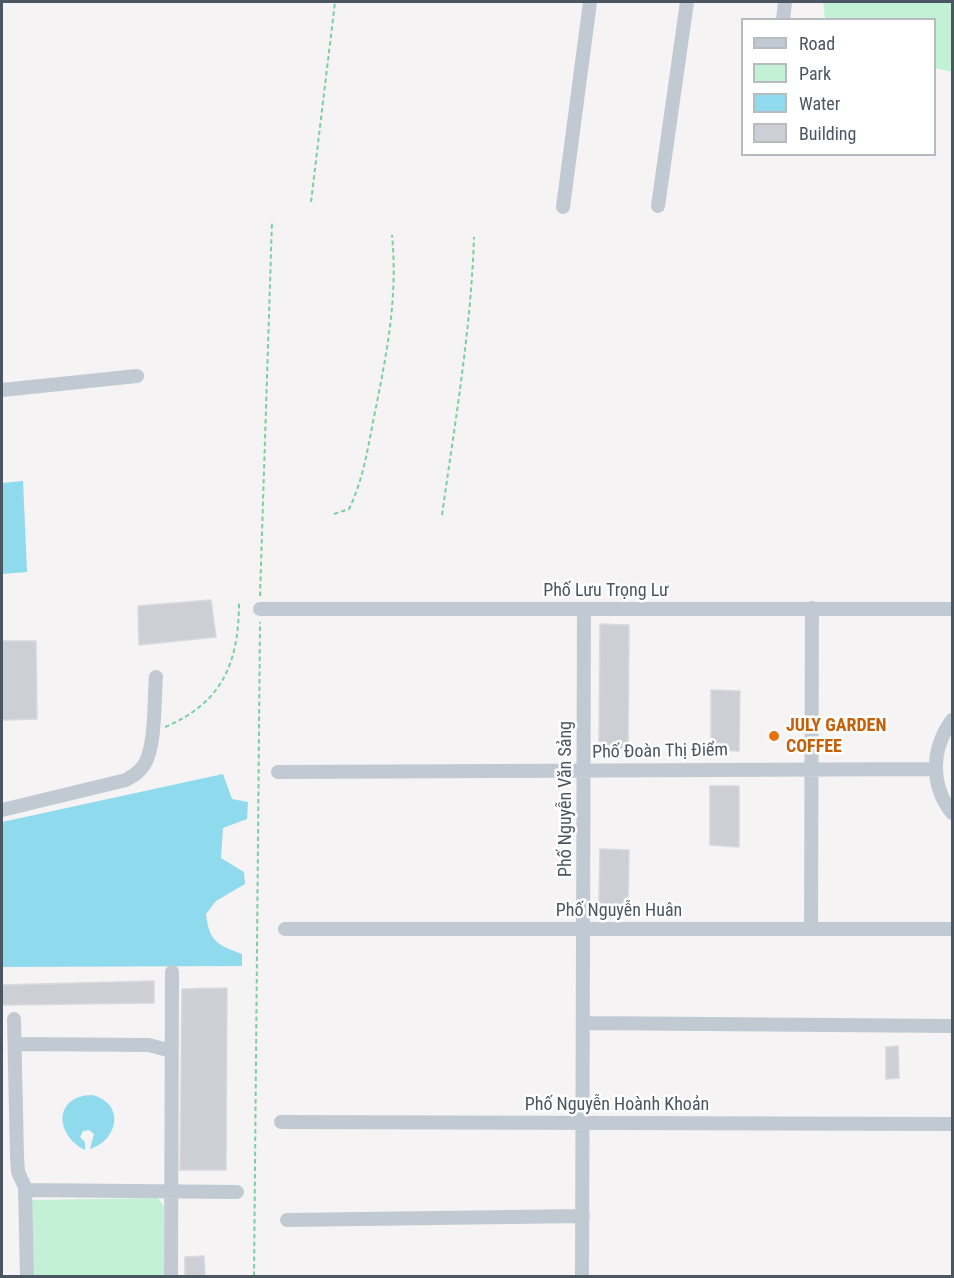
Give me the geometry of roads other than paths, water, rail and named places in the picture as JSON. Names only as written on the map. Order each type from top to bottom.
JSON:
[{"type":"street","points":[[563,207],[590,2]]},
{"type":"street","points":[[658,206],[687,2]]},
{"type":"street","points":[[783,18],[785,2]]},
{"type":"street","points":[[2,390],[137,376]]},
{"type":"street","points":[[812,608],[812,929]]},
{"type":"street","name":"Phố Lưu Trọng Lư","points":[[260,609],[952,609]]},
{"type":"street","name":"Phố Nguyễn Văn Sảng","points":[[582,1276],[584,610]]},
{"type":"street","points":[[2,810],[126,780],[144,766],[149,754],[156,677]]},
{"type":"street","points":[[952,720],[938,748],[935,769],[940,791],[952,813]]},
{"type":"street","name":"Phố Đoàn Thị Điểm","points":[[278,772],[935,769]]},
{"type":"street","name":"Phố Nguyễn Huân","points":[[285,929],[952,929]]},
{"type":"street","points":[[171,972],[171,1276]]},
{"type":"street","points":[[14,1019],[16,1157],[18,1172],[25,1190],[27,1276]]},
{"type":"street","points":[[583,1023],[952,1026]]},
{"type":"street","points":[[15,1044],[149,1045],[171,1051]]},
{"type":"street","name":"Phố Nguyễn Hoành Khoản","points":[[281,1122],[952,1124]]},
{"type":"street","points":[[25,1190],[237,1192]]},
{"type":"street","points":[[287,1220],[583,1216]]},
{"type":"water","points":[[23,481],[27,572],[2,574],[2,483]]},
{"type":"water","points":[[223,774],[232,799],[248,802],[247,819],[223,828],[221,858],[244,872],[245,884],[216,901],[206,914],[212,936],[220,945],[242,954],[242,966],[2,967],[2,822]]},
{"type":"water","points":[[92,1095],[103,1099],[110,1106],[114,1113],[114,1122],[107,1138],[90,1149],[94,1134],[89,1130],[83,1131],[80,1137],[85,1142],[85,1150],[68,1135],[63,1117],[70,1102],[79,1097]]},
{"type":"place","name":"JULY GARDEN COFFEE","points":[[774,736]]}]
